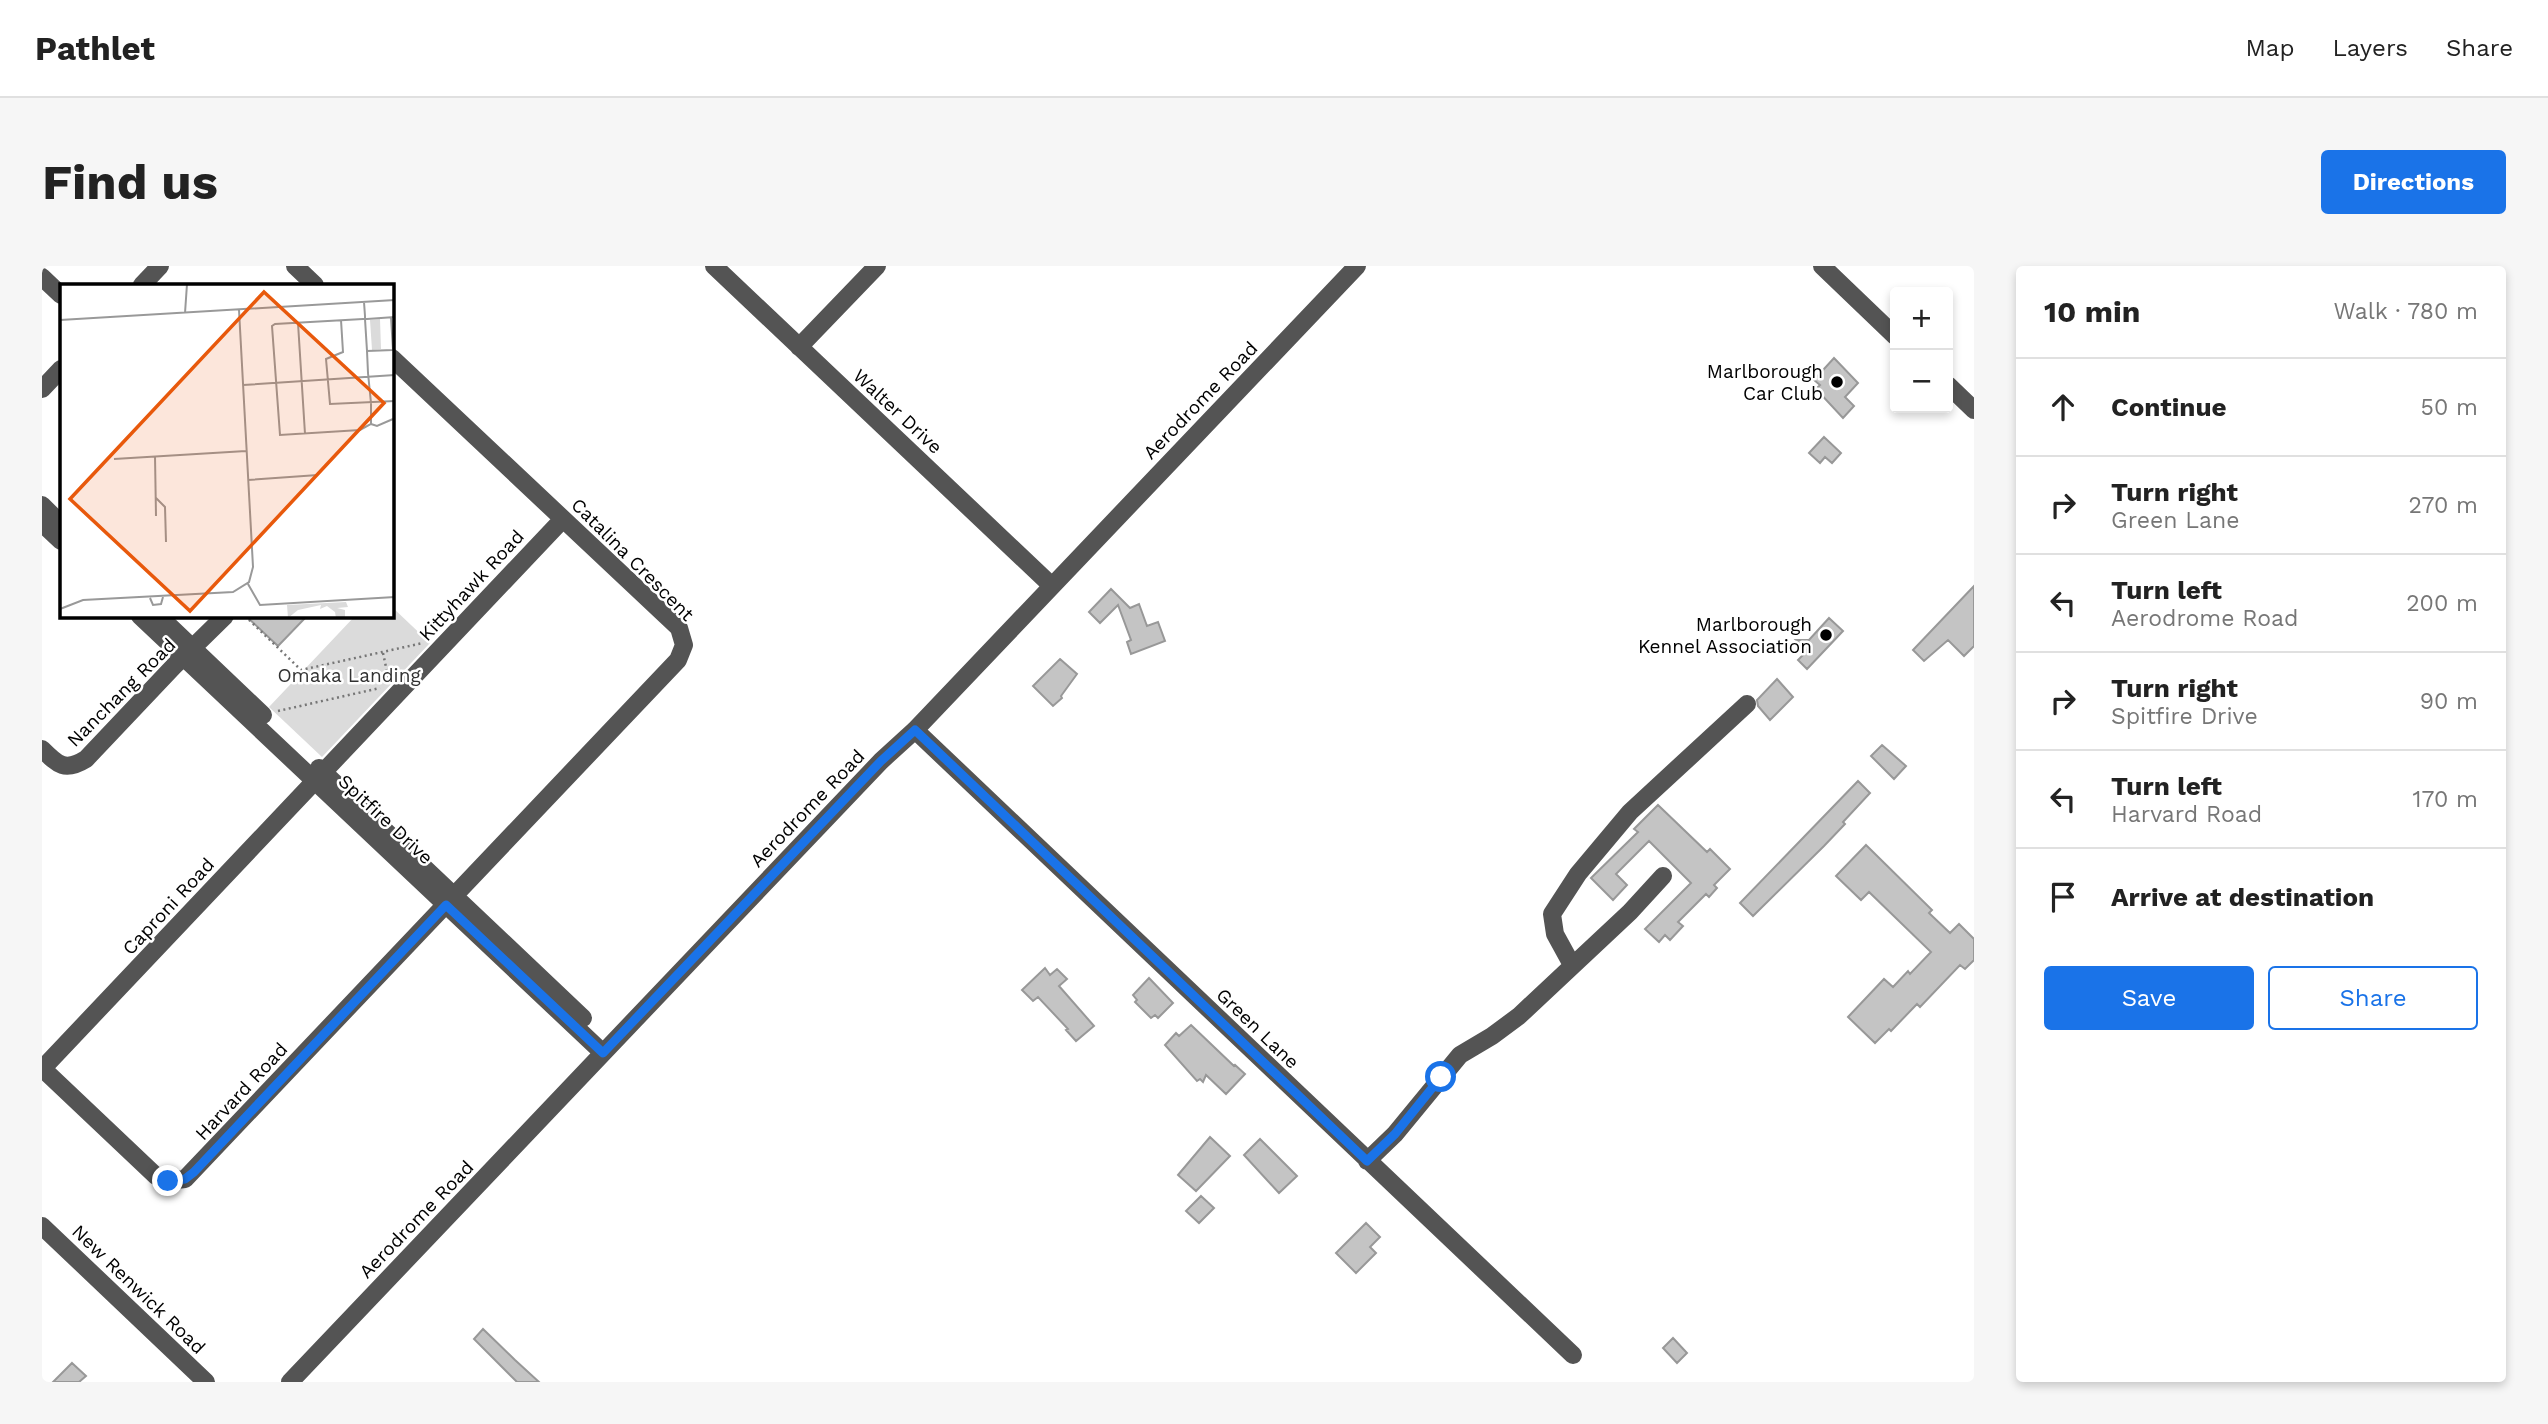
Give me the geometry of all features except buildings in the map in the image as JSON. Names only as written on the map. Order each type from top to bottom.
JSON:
[{"type":"street","points":[[143,284],[160,266]]},
{"type":"street","points":[[295,266],[314,284]]},
{"type":"street","name":"Walter Drive","points":[[715,266],[1052,586]]},
{"type":"street","points":[[799,347],[877,266]]},
{"type":"street","name":"Aerodrome Road","points":[[290,1382],[1357,266]]},
{"type":"street","points":[[1822,266],[1890,330]]},
{"type":"street","points":[[42,277],[60,294]]},
{"type":"street","name":"Catalina Crescent","points":[[394,360],[678,628],[683,637],[682,653],[678,660],[451,900]]},
{"type":"street","points":[[42,389],[60,370]]},
{"type":"street","points":[[1953,390],[1974,410]]},
{"type":"street","points":[[42,505],[60,523]]},
{"type":"street","name":"Kittyhawk Road","points":[[319,776],[563,519]]},
{"type":"street","points":[[42,523],[60,540]]},
{"type":"street","name":"Spitfire Drive","points":[[143,618],[188,653],[607,1049]]},
{"type":"street","name":"Spitfire Drive","points":[[161,618],[188,653]]},
{"type":"street","points":[[188,653],[223,618]]},
{"type":"street","name":"Nanchang Road","points":[[42,749],[55,762],[64,766],[71,766],[86,759],[188,653]]},
{"type":"street","points":[[1572,965],[1555,934],[1552,914],[1578,874],[1630,812],[1747,704]]},
{"type":"street","name":"Green Lane","points":[[915,730],[1573,1355]]},
{"type":"street","name":"Caproni Road","points":[[42,1068],[319,776]]},
{"type":"street","points":[[1367,1161],[1395,1134],[1460,1055],[1519,1016],[1630,912],[1663,876]]},
{"type":"street","name":"Harvard Road","points":[[42,1068],[156,1176],[168,1181],[185,1179],[451,900]]},
{"type":"street","name":"New Renwick Road","points":[[42,1226],[206,1382]]},
{"type":"path","points":[[247,618],[301,670],[430,642]]},
{"type":"path","points":[[278,711],[388,685],[383,652]]},
{"type":"green space","name":"Omaka Landing","points":[[394,609],[430,643],[322,757],[269,707],[353,618],[394,618]]},
{"type":"place","name":"Marlborough Car Club","points":[[1837,382]]},
{"type":"place","name":"Marlborough Kennel Association","points":[[1826,635]]},
{"type":"route","points":[[168,1181],[185,1179],[194,1172],[446,905],[603,1053],[881,761],[915,730],[1367,1161],[1395,1134],[1441,1077]]}]
